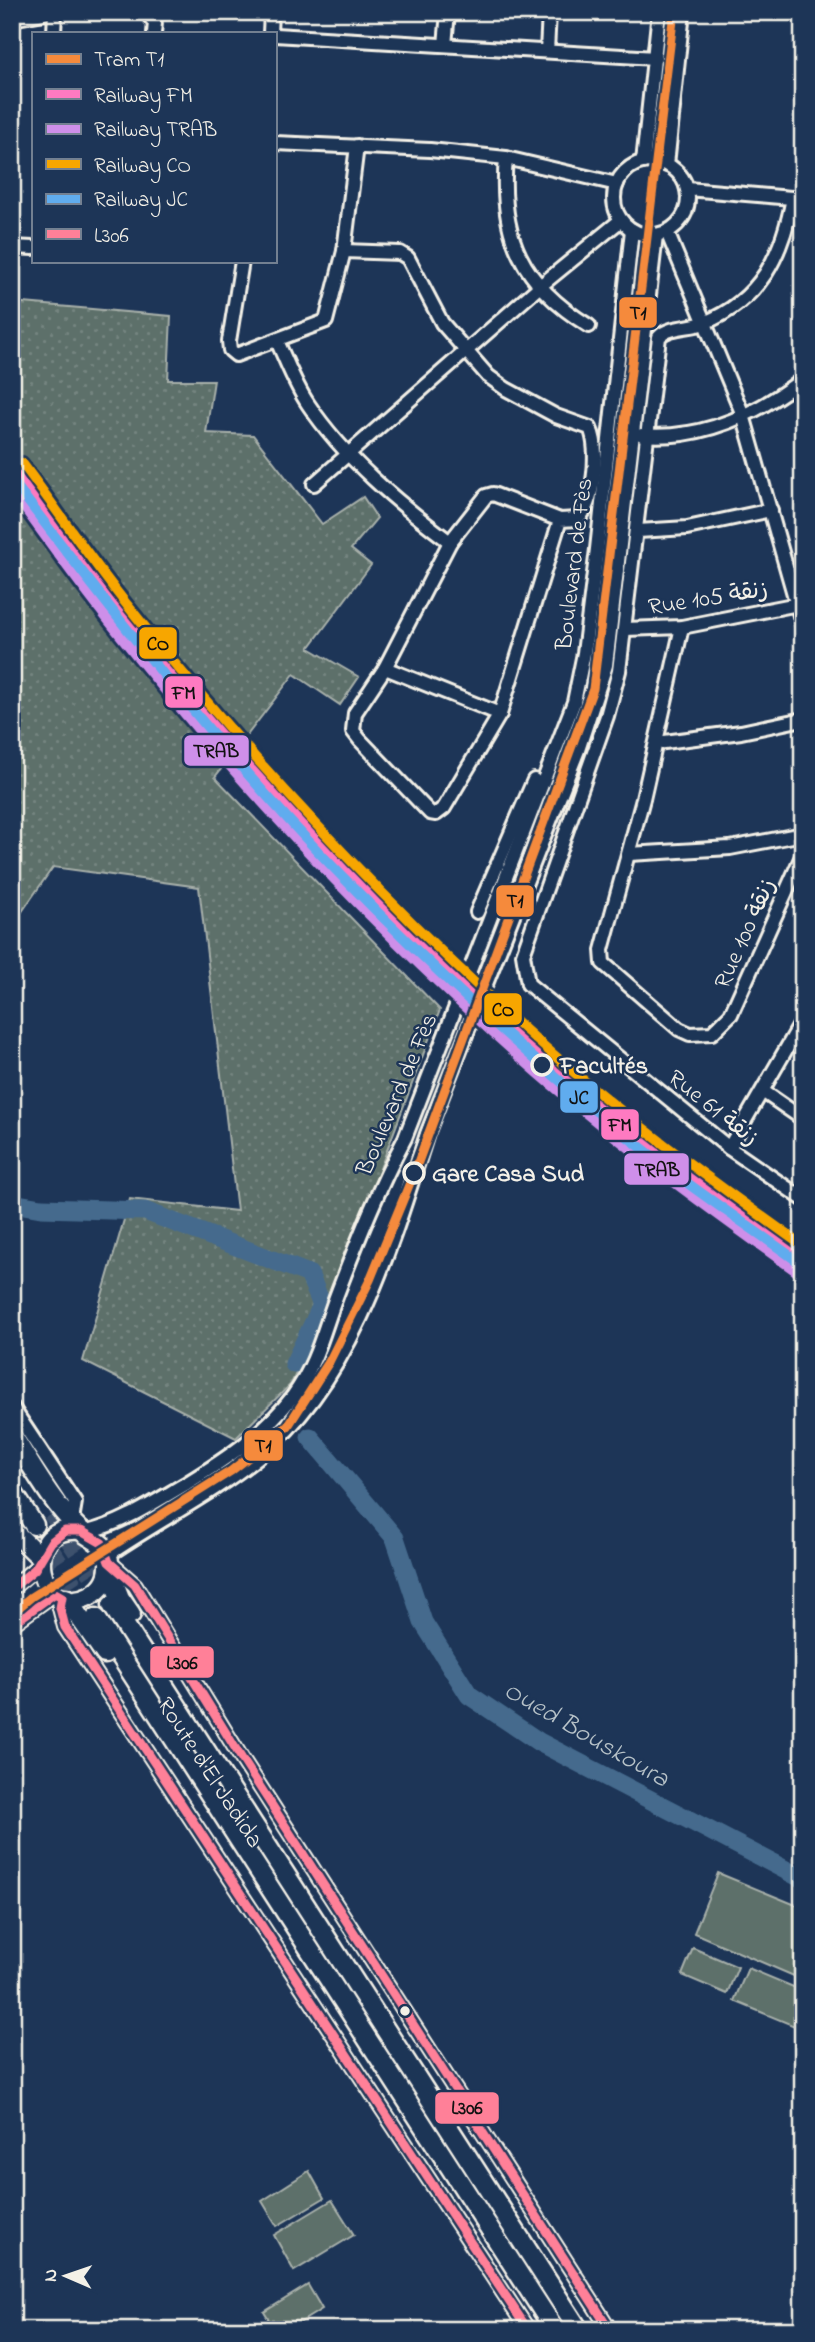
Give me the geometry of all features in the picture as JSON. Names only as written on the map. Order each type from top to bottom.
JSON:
[{"type":"highway","name":"Route d'El Jadida","points":[[12,1435],[80,1528],[102,1543],[120,1598],[306,1888],[349,1973]]},
{"type":"highway","points":[[12,1454],[52,1514]]},
{"type":"highway","points":[[12,1492],[34,1525]]},
{"type":"highway","points":[[41,1561],[55,1536],[80,1528]]},
{"type":"highway","points":[[12,1530],[41,1561],[44,1581],[61,1596],[85,1598],[97,1592],[109,1562]]},
{"type":"highway","name":"Route d'El Jadida","points":[[61,1596],[273,1912],[298,1944],[321,1967]]},
{"type":"highway","name":"Route d'El Jadida","points":[[112,1605],[579,2330]]},
{"type":"highway","name":"Route d'El Jadida","points":[[96,1618],[555,2330]]},
{"type":"street","points":[[12,19],[50,12]]},
{"type":"street","points":[[54,32],[55,12]]},
{"type":"street","points":[[146,12],[155,23],[154,32]]},
{"type":"street","points":[[271,12],[272,32]]},
{"type":"street","points":[[445,45],[448,12]]},
{"type":"street","points":[[547,51],[549,12]]},
{"type":"street","points":[[643,162],[659,12]]},
{"type":"street","points":[[667,165],[683,12]]},
{"type":"street","points":[[276,34],[654,58]]},
{"type":"street","points":[[276,141],[506,158],[617,184]]},
{"type":"street","points":[[242,262],[230,350],[236,355],[326,321],[344,251],[357,146]]},
{"type":"street","points":[[506,158],[503,189],[507,224],[519,257],[538,287],[562,309],[589,326]]},
{"type":"street","points":[[643,162],[667,165],[680,175],[687,189],[688,203],[684,216],[662,233],[632,230],[621,220],[614,205],[617,184],[628,169],[643,162]]},
{"type":"street","points":[[625,629],[638,531],[641,435],[659,337],[664,332],[704,323],[748,295],[777,257],[798,199],[687,189]]},
{"type":"street","points":[[314,484],[538,287],[621,220]]},
{"type":"street","name":"Boulevard de Fès","points":[[80,1528],[106,1527],[169,1494],[244,1446],[270,1422],[309,1372],[319,1353],[338,1291],[383,1178],[405,1138],[573,702],[584,653],[632,230]]},
{"type":"street","points":[[662,233],[743,415],[803,626]]},
{"type":"street","name":"Boulevard de Fès","points":[[109,1562],[234,1474],[281,1437],[309,1405],[366,1304],[412,1185],[427,1134],[579,750],[600,685],[611,642],[641,435],[662,233]]},
{"type":"street","points":[[12,247],[32,248]]},
{"type":"street","points":[[344,251],[400,253],[408,258],[442,323],[465,352],[506,389],[556,416],[590,428],[597,449],[588,505],[578,519],[560,520],[493,494],[486,496],[450,542],[385,668],[355,713],[353,731],[430,813],[436,814],[444,808],[500,714],[560,520]]},
{"type":"street","points":[[277,341],[307,404],[349,454],[413,514],[450,542]]},
{"type":"street","points":[[641,435],[691,433],[743,415],[803,379]]},
{"type":"street","points":[[638,531],[687,528],[771,510]]},
{"type":"street","name":"Rue 105 زنقة","points":[[625,629],[682,627],[797,604]]},
{"type":"street","points":[[682,627],[629,854],[730,848],[803,834]]},
{"type":"street","name":"Rue 61 زنقة","points":[[625,629],[607,716],[523,954],[528,984],[729,1148],[803,1199]]},
{"type":"street","points":[[385,668],[500,714]]},
{"type":"street","points":[[477,912],[541,764],[573,702]]},
{"type":"street","points":[[657,743],[741,732],[803,719]]},
{"type":"street","name":"Rue 100 زنقة","points":[[629,854],[602,950],[603,963],[679,1030],[701,1035],[720,1027],[731,1014],[803,854]]},
{"type":"street","points":[[729,1148],[764,1092],[803,1020]]},
{"type":"street","points":[[764,1092],[803,1119]]},
{"type":"street","points":[[12,1407],[75,1502],[80,1528]]},
{"type":"street","points":[[12,1588],[41,1561]]},
{"type":"street","points":[[109,1562],[135,1585],[242,1759],[610,2330]]},
{"type":"street","points":[[12,1624],[61,1596]]},
{"type":"street","points":[[61,1596],[60,1608],[65,1627],[528,2330]]},
{"type":"green space","points":[[12,302],[171,316],[168,380],[214,380],[206,433],[253,435],[322,524],[363,497],[377,518],[351,549],[371,565],[309,648],[359,677],[340,705],[294,674],[215,777],[440,1010],[330,1301],[291,1384],[236,1438],[83,1361],[130,1199],[237,1211],[199,887],[53,867],[12,926]]},
{"type":"green space","points":[[718,1873],[803,1908],[803,1980],[694,1933]]},
{"type":"green space","points":[[693,1948],[738,1967],[727,1994],[682,1975]]},
{"type":"green space","points":[[748,1968],[803,1991],[803,2013],[797,2027],[734,2001]]},
{"type":"green space","points":[[309,2171],[324,2198],[277,2226],[262,2201]]},
{"type":"green space","points":[[332,2200],[354,2235],[294,2271],[274,2235]]},
{"type":"green space","points":[[308,2285],[322,2309],[288,2330],[275,2330],[264,2312]]},
{"type":"waterway","name":"Oued Bouskoura","points":[[12,1203],[41,1208],[145,1211],[309,1274],[322,1305],[294,1364]]},
{"type":"waterway","name":"Oued Bouskoura","points":[[310,1437],[395,1538],[423,1622],[469,1695],[539,1742],[803,1879]]},
{"type":"tunnel","points":[[52,1514],[112,1605]]},
{"type":"tunnel","points":[[34,1525],[96,1618]]},
{"type":"tram line","name":"T1","points":[[12,1613],[31,1597],[231,1471],[288,1426],[329,1362],[370,1280],[414,1173],[593,689],[674,12]]},
{"type":"rail line","name":"CO","points":[[22,463],[101,571],[175,664],[273,777],[375,886],[483,991],[569,1068],[667,1147],[803,1246]]},
{"type":"rail line","name":"FM","points":[[12,470],[106,598],[168,673],[266,786],[368,895],[475,1000],[596,1106],[803,1261]]},
{"type":"rail line","name":"JC","points":[[12,480],[128,631],[208,728],[292,823],[374,908],[497,1026],[626,1136],[803,1265]]},
{"type":"rail line","name":"TRAB","points":[[12,491],[84,589],[204,737],[358,904],[467,1009],[588,1115],[656,1169],[796,1271]]},
{"type":"transit line","name":"L306","points":[[12,1588],[35,1569],[51,1542],[65,1531],[81,1531],[102,1543],[109,1562],[135,1585],[242,1759],[610,2330]]},
{"type":"transit line","name":"L306","points":[[12,1624],[55,1593],[62,1597],[60,1608],[65,1627],[528,2330]]},
{"type":"place","name":"Facultés","points":[[542,1065]]},
{"type":"place","name":"Gare Casa Sud","points":[[414,1173]]}]
